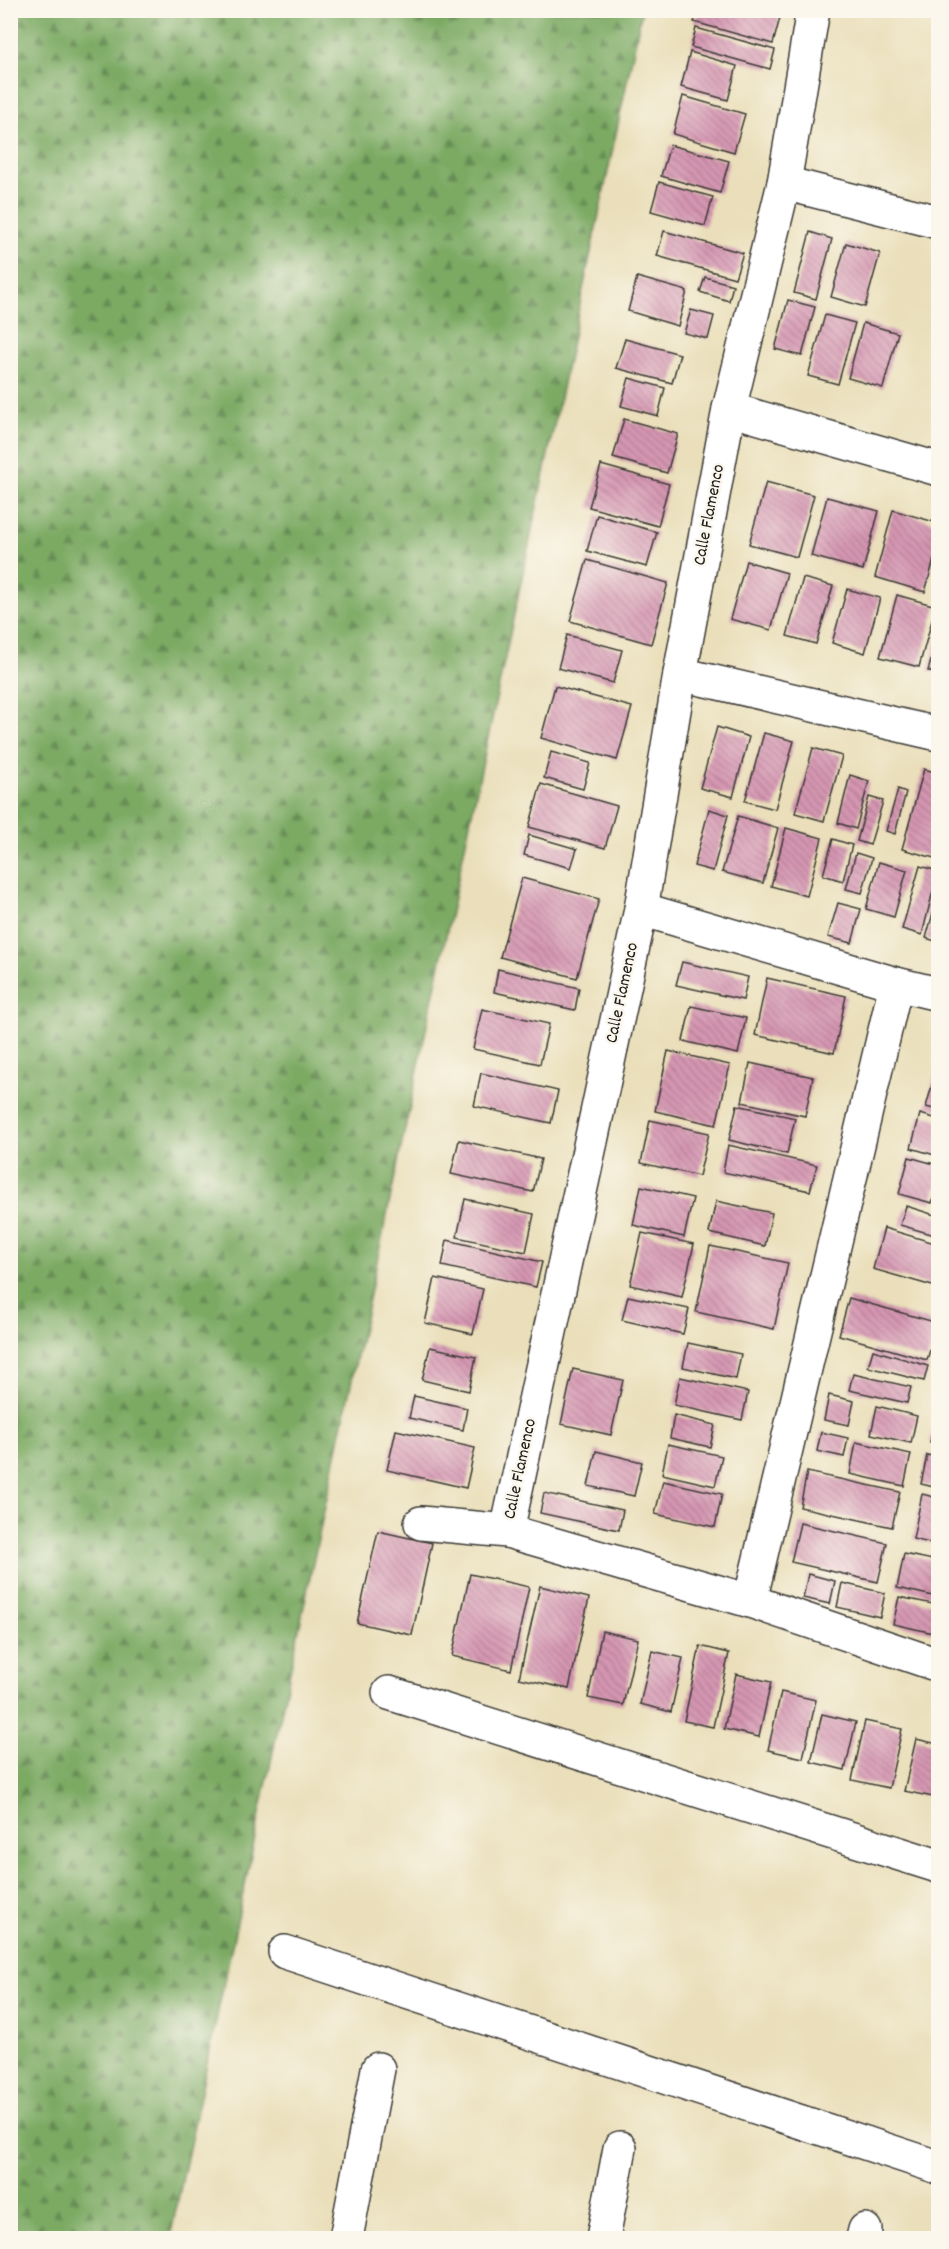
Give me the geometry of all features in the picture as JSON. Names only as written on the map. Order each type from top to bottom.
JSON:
[{"type":"street","name":"Calle Flamenco","points":[[813,10],[784,183],[729,409],[680,674],[641,909],[507,1531],[750,1601],[939,1665]]},
{"type":"street","points":[[784,183],[939,222]]},
{"type":"street","points":[[729,409],[939,469]]},
{"type":"street","points":[[680,674],[939,734]]},
{"type":"street","points":[[641,909],[896,984],[939,994]]},
{"type":"street","points":[[750,1601],[896,984]]},
{"type":"street","points":[[421,1523],[507,1531]]},
{"type":"street","points":[[389,1693],[939,1866]]},
{"type":"street","points":[[285,1952],[939,2167]]},
{"type":"street","points":[[346,2238],[378,2069]]},
{"type":"street","points":[[603,2238],[620,2148]]},
{"type":"green space","points":[[11,10],[642,11],[170,2238],[11,2238]]},
{"type":"building","points":[[698,10],[782,10],[773,44],[694,22]]},
{"type":"building","points":[[696,28],[775,50],[770,69],[691,47]]},
{"type":"building","points":[[690,52],[737,66],[728,100],[681,87]]},
{"type":"building","points":[[683,96],[745,114],[734,152],[673,134]]},
{"type":"building","points":[[670,145],[729,161],[720,193],[661,176]]},
{"type":"building","points":[[659,182],[713,197],[705,226],[651,211]]},
{"type":"building","points":[[664,231],[743,253],[735,278],[657,256]]},
{"type":"building","points":[[810,232],[832,239],[816,299],[794,293]]},
{"type":"building","points":[[846,243],[880,253],[865,307],[831,297]]},
{"type":"building","points":[[637,277],[687,291],[678,326],[628,311]]},
{"type":"building","points":[[705,277],[733,285],[729,301],[700,292]]},
{"type":"building","points":[[788,300],[815,307],[802,356],[775,349]]},
{"type":"building","points":[[691,310],[714,316],[708,339],[684,333]]},
{"type":"building","points":[[825,315],[855,323],[838,384],[808,376]]},
{"type":"building","points":[[863,323],[898,333],[883,388],[848,378]]},
{"type":"building","points":[[625,339],[680,354],[672,383],[616,368]]},
{"type":"building","points":[[629,378],[665,388],[658,416],[621,406]]},
{"type":"building","points":[[624,419],[678,434],[667,473],[613,458]]},
{"type":"building","points":[[601,465],[669,484],[658,526],[589,507]]},
{"type":"building","points":[[766,482],[814,495],[797,557],[749,544]]},
{"type":"building","points":[[827,497],[879,511],[863,570],[811,556]]},
{"type":"building","points":[[893,510],[938,523],[938,545],[925,592],[875,577]]},
{"type":"building","points":[[597,515],[657,532],[647,567],[587,551]]},
{"type":"building","points":[[587,560],[668,583],[651,644],[570,621]]},
{"type":"building","points":[[746,561],[787,573],[771,630],[730,619]]},
{"type":"building","points":[[803,578],[833,586],[816,644],[787,636]]},
{"type":"building","points":[[847,589],[880,598],[865,653],[832,643]]},
{"type":"building","points":[[897,595],[936,606],[919,667],[880,657]]},
{"type":"building","points":[[567,635],[622,650],[613,683],[558,668]]},
{"type":"building","points":[[938,636],[938,673],[928,671]]},
{"type":"building","points":[[555,686],[632,707],[617,760],[541,738]]},
{"type":"building","points":[[717,727],[749,737],[733,797],[700,788]]},
{"type":"building","points":[[764,733],[794,741],[775,809],[745,801]]},
{"type":"building","points":[[813,748],[842,756],[824,821],[795,813]]},
{"type":"building","points":[[551,752],[590,763],[583,789],[544,778]]},
{"type":"building","points":[[924,769],[938,773],[938,859],[902,849]]},
{"type":"building","points":[[850,775],[869,781],[856,829],[838,823]]},
{"type":"building","points":[[541,784],[617,806],[605,848],[529,827]]},
{"type":"building","points":[[898,789],[906,792],[895,834],[886,831]]},
{"type":"building","points":[[869,797],[883,801],[870,845],[857,841]]},
{"type":"building","points":[[709,809],[728,815],[713,871],[694,866]]},
{"type":"building","points":[[738,816],[778,828],[763,883],[722,872]]},
{"type":"building","points":[[786,828],[822,838],[807,896],[771,886]]},
{"type":"building","points":[[529,835],[577,849],[571,868],[524,855]]},
{"type":"building","points":[[833,839],[852,845],[843,881],[823,875]]},
{"type":"building","points":[[856,853],[872,858],[862,893],[846,889]]},
{"type":"building","points":[[879,862],[907,870],[894,917],[866,909]]},
{"type":"building","points":[[920,866],[938,871],[922,935],[902,929]]},
{"type":"building","points":[[522,878],[599,899],[577,978],[500,957]]},
{"type":"building","points":[[938,895],[938,942],[926,938]]},
{"type":"building","points":[[838,903],[861,909],[852,943],[828,937]]},
{"type":"building","points":[[682,962],[748,977],[743,1000],[676,985]]},
{"type":"building","points":[[498,969],[579,988],[575,1010],[494,992]]},
{"type":"building","points":[[767,978],[846,996],[834,1053],[755,1035]]},
{"type":"building","points":[[691,1006],[746,1018],[738,1054],[683,1041]]},
{"type":"building","points":[[482,1009],[549,1024],[540,1064],[473,1049]]},
{"type":"building","points":[[668,1051],[730,1065],[716,1125],[655,1111]]},
{"type":"building","points":[[750,1063],[813,1077],[805,1116],[742,1102]]},
{"type":"building","points":[[938,1064],[938,1110],[926,1107]]},
{"type":"building","points":[[481,1073],[558,1091],[551,1123],[474,1106]]},
{"type":"building","points":[[737,1105],[795,1118],[787,1154],[729,1140]]},
{"type":"building","points":[[920,1114],[938,1119],[938,1156],[911,1148]]},
{"type":"building","points":[[650,1120],[709,1133],[699,1176],[641,1163]]},
{"type":"building","points":[[459,1140],[541,1159],[533,1192],[451,1174]]},
{"type":"building","points":[[728,1145],[817,1165],[810,1191],[723,1172]]},
{"type":"building","points":[[909,1157],[938,1165],[938,1180],[932,1203],[899,1194]]},
{"type":"building","points":[[641,1186],[693,1198],[684,1237],[633,1225]]},
{"type":"building","points":[[465,1199],[534,1214],[526,1252],[457,1237]]},
{"type":"building","points":[[716,1201],[772,1213],[765,1246],[709,1233]]},
{"type":"building","points":[[906,1206],[938,1216],[938,1236],[900,1225]]},
{"type":"building","points":[[884,1228],[938,1244],[936,1287],[873,1269]]},
{"type":"building","points":[[642,1233],[694,1244],[682,1297],[630,1285]]},
{"type":"building","points":[[447,1240],[542,1262],[536,1287],[442,1266]]},
{"type":"building","points":[[710,1246],[788,1263],[774,1329],[696,1312]]},
{"type":"building","points":[[435,1278],[483,1289],[473,1334],[425,1323]]},
{"type":"building","points":[[628,1296],[689,1309],[683,1334],[622,1320]]},
{"type":"building","points":[[849,1298],[938,1323],[927,1360],[839,1335]]},
{"type":"building","points":[[688,1343],[741,1354],[736,1379],[683,1367]]},
{"type":"building","points":[[430,1347],[476,1357],[469,1391],[422,1380]]},
{"type":"building","points":[[873,1350],[928,1366],[924,1381],[868,1367]]},
{"type":"building","points":[[573,1369],[623,1380],[611,1435],[561,1424]]},
{"type":"building","points":[[853,1374],[911,1387],[907,1403],[849,1390]]},
{"type":"building","points":[[680,1377],[748,1392],[742,1420],[674,1405]]},
{"type":"building","points":[[829,1395],[854,1401],[849,1425],[824,1420]]},
{"type":"building","points":[[414,1396],[467,1408],[463,1430],[409,1418]]},
{"type":"building","points":[[877,1406],[917,1416],[911,1443],[871,1434]]},
{"type":"building","points":[[938,1408],[938,1444],[930,1442]]},
{"type":"building","points":[[674,1415],[715,1425],[710,1447],[670,1438]]},
{"type":"building","points":[[396,1430],[475,1448],[466,1488],[387,1470]]},
{"type":"building","points":[[821,1432],[848,1438],[844,1457],[817,1451]]},
{"type":"building","points":[[856,1442],[911,1454],[904,1486],[850,1474]]},
{"type":"building","points":[[668,1444],[722,1456],[715,1486],[662,1474]]},
{"type":"building","points":[[596,1451],[642,1462],[634,1496],[588,1486]]},
{"type":"building","points":[[927,1455],[938,1457],[938,1488],[921,1484]]},
{"type":"building","points":[[807,1472],[900,1492],[892,1527],[800,1507]]},
{"type":"building","points":[[663,1481],[722,1494],[715,1527],[655,1514]]},
{"type":"building","points":[[544,1493],[623,1510],[619,1530],[540,1513]]},
{"type":"building","points":[[922,1494],[938,1498],[938,1545],[913,1539]]},
{"type":"building","points":[[800,1523],[887,1543],[878,1582],[791,1562]]},
{"type":"building","points":[[378,1531],[432,1543],[412,1635],[357,1623]]},
{"type":"building","points":[[904,1554],[938,1561],[938,1597],[897,1588]]},
{"type":"building","points":[[470,1574],[529,1587],[511,1670],[452,1656]]},
{"type":"building","points":[[808,1574],[835,1581],[830,1604],[803,1598]]},
{"type":"building","points":[[842,1583],[885,1593],[880,1617],[837,1607]]},
{"type":"building","points":[[540,1586],[589,1598],[569,1689],[519,1678]]},
{"type":"building","points":[[899,1597],[938,1605],[938,1634],[893,1624]]},
{"type":"building","points":[[602,1631],[638,1639],[623,1705],[588,1698]]},
{"type":"building","points":[[700,1646],[729,1653],[713,1727],[684,1721]]},
{"type":"building","points":[[652,1651],[683,1658],[671,1712],[640,1704]]},
{"type":"building","points":[[736,1674],[771,1682],[759,1737],[724,1729]]},
{"type":"building","points":[[781,1692],[816,1700],[803,1758],[768,1750]]},
{"type":"building","points":[[822,1714],[856,1722],[845,1770],[811,1762]]},
{"type":"building","points":[[865,1721],[902,1729],[889,1788],[852,1780]]},
{"type":"building","points":[[916,1739],[938,1744],[938,1798],[904,1791]]}]
